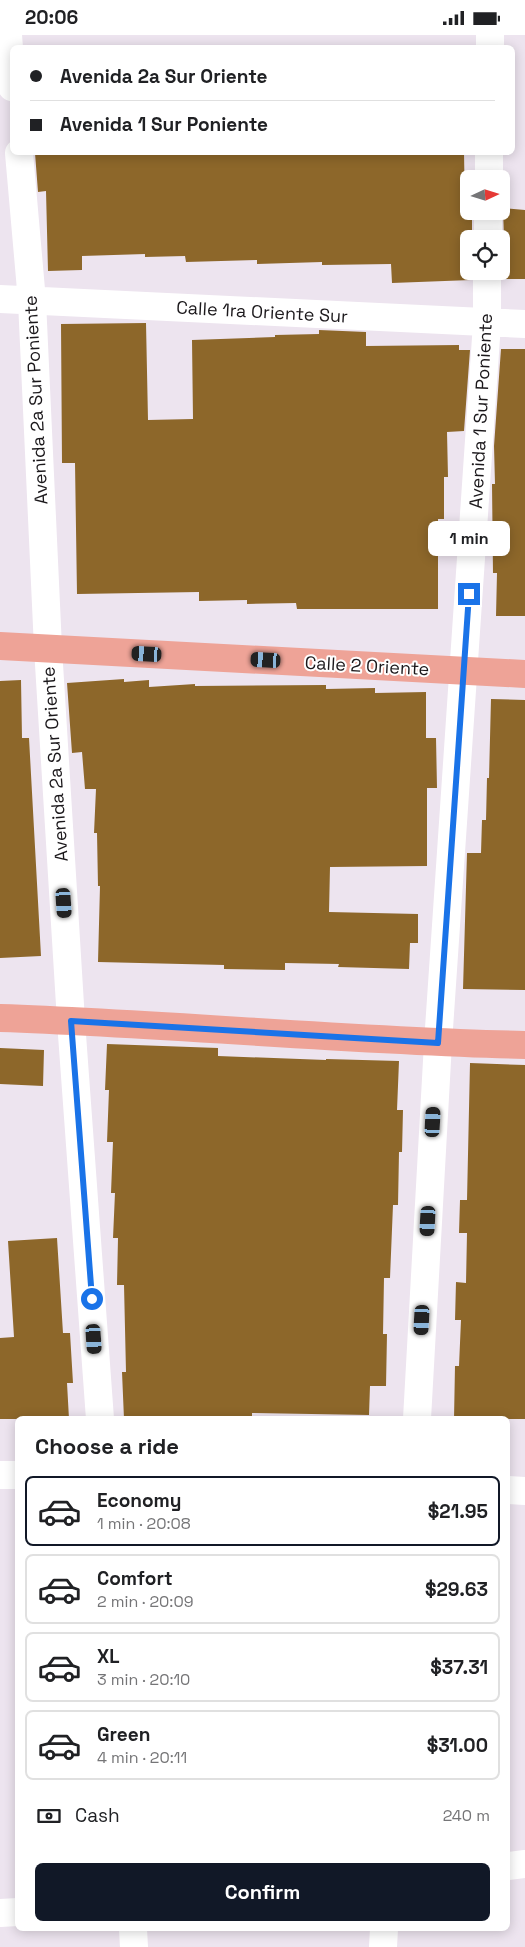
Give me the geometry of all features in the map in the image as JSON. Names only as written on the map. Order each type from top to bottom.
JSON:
[{"type":"main road","name":"Calle 2 Oriente","points":[[0,646],[525,674]]},
{"type":"main road","points":[[0,1018],[438,1043],[525,1045]]},
{"type":"street","points":[[8,35],[10,61]]},
{"type":"street","name":"Avenida 2a Sur Poniente","points":[[19,155],[32,301],[48,648]]},
{"type":"street","points":[[489,155],[489,170]]},
{"type":"street","name":"Avenida 1 Sur Poniente","points":[[417,1416],[438,1043],[487,323],[488,280]]},
{"type":"street","name":"Calle 1ra Oriente Sur","points":[[0,299],[525,324]]},
{"type":"street","name":"Avenida 2a Sur Oriente","points":[[48,648],[71,1021],[100,1416]]},
{"type":"street","points":[[0,1475],[15,1475]]},
{"type":"street","points":[[510,1490],[525,1491]]},
{"type":"street","points":[[510,1866],[525,1864]]},
{"type":"street","points":[[0,1913],[15,1912]]},
{"type":"street","points":[[133,1931],[134,1947]]},
{"type":"street","points":[[383,1947],[384,1931]]},
{"type":"building","points":[[35,155],[464,155],[464,170],[460,170],[460,220],[472,220],[472,230],[460,230],[460,280],[471,280],[392,283],[391,264],[322,265],[322,262],[257,264],[257,260],[186,262],[185,256],[145,257],[145,254],[82,256],[82,270],[48,271],[46,191],[38,192]]},
{"type":"building","points":[[510,209],[525,210],[525,279],[510,279],[510,230],[504,230],[503,220],[510,220]]},
{"type":"building","points":[[146,323],[148,420],[193,419],[192,340],[319,334],[319,330],[366,332],[366,346],[459,345],[459,350],[470,350],[464,431],[447,432],[448,477],[444,477],[444,519],[438,519],[438,609],[297,609],[296,603],[247,604],[247,600],[199,601],[199,592],[77,594],[75,463],[62,463],[61,324]]},
{"type":"building","points":[[501,349],[525,349],[525,616],[496,616],[497,573],[493,573],[492,484],[495,484],[494,446]]},
{"type":"building","points":[[124,679],[124,682],[149,680],[149,687],[195,684],[195,686],[326,685],[326,689],[375,688],[375,693],[426,692],[426,738],[436,738],[437,788],[427,788],[427,866],[330,867],[329,912],[418,914],[418,943],[410,943],[409,969],[338,967],[339,964],[285,963],[285,970],[224,969],[224,965],[98,962],[100,886],[98,886],[97,833],[94,833],[96,789],[85,789],[82,752],[72,753],[67,683]]},
{"type":"building","points":[[21,680],[22,738],[29,738],[41,956],[0,958],[0,681]]},
{"type":"building","points":[[491,699],[525,700],[525,990],[463,989],[467,853],[481,853],[482,820],[486,820],[487,778],[489,778]]},
{"type":"building","points":[[107,1044],[218,1048],[218,1056],[399,1061],[397,1110],[403,1110],[402,1152],[399,1152],[398,1205],[393,1205],[390,1278],[384,1278],[383,1334],[387,1334],[386,1386],[370,1386],[369,1415],[252,1413],[252,1416],[124,1416],[122,1372],[126,1372],[124,1285],[117,1285],[118,1238],[113,1238],[115,1193],[111,1193],[113,1142],[107,1142],[109,1090],[105,1090]]},
{"type":"building","points":[[0,1048],[44,1050],[43,1086],[0,1084]]},
{"type":"building","points":[[470,1063],[525,1065],[525,1419],[510,1419],[510,1416],[454,1416],[455,1366],[459,1366],[461,1320],[455,1320],[456,1282],[466,1283],[467,1233],[459,1233],[460,1200],[467,1200]]},
{"type":"building","points":[[57,1238],[63,1333],[70,1333],[73,1383],[67,1383],[69,1416],[15,1416],[15,1419],[0,1419],[0,1338],[14,1337],[8,1241]]},
{"type":"route","points":[[92,1299],[71,1021],[438,1043],[469,594]]}]
